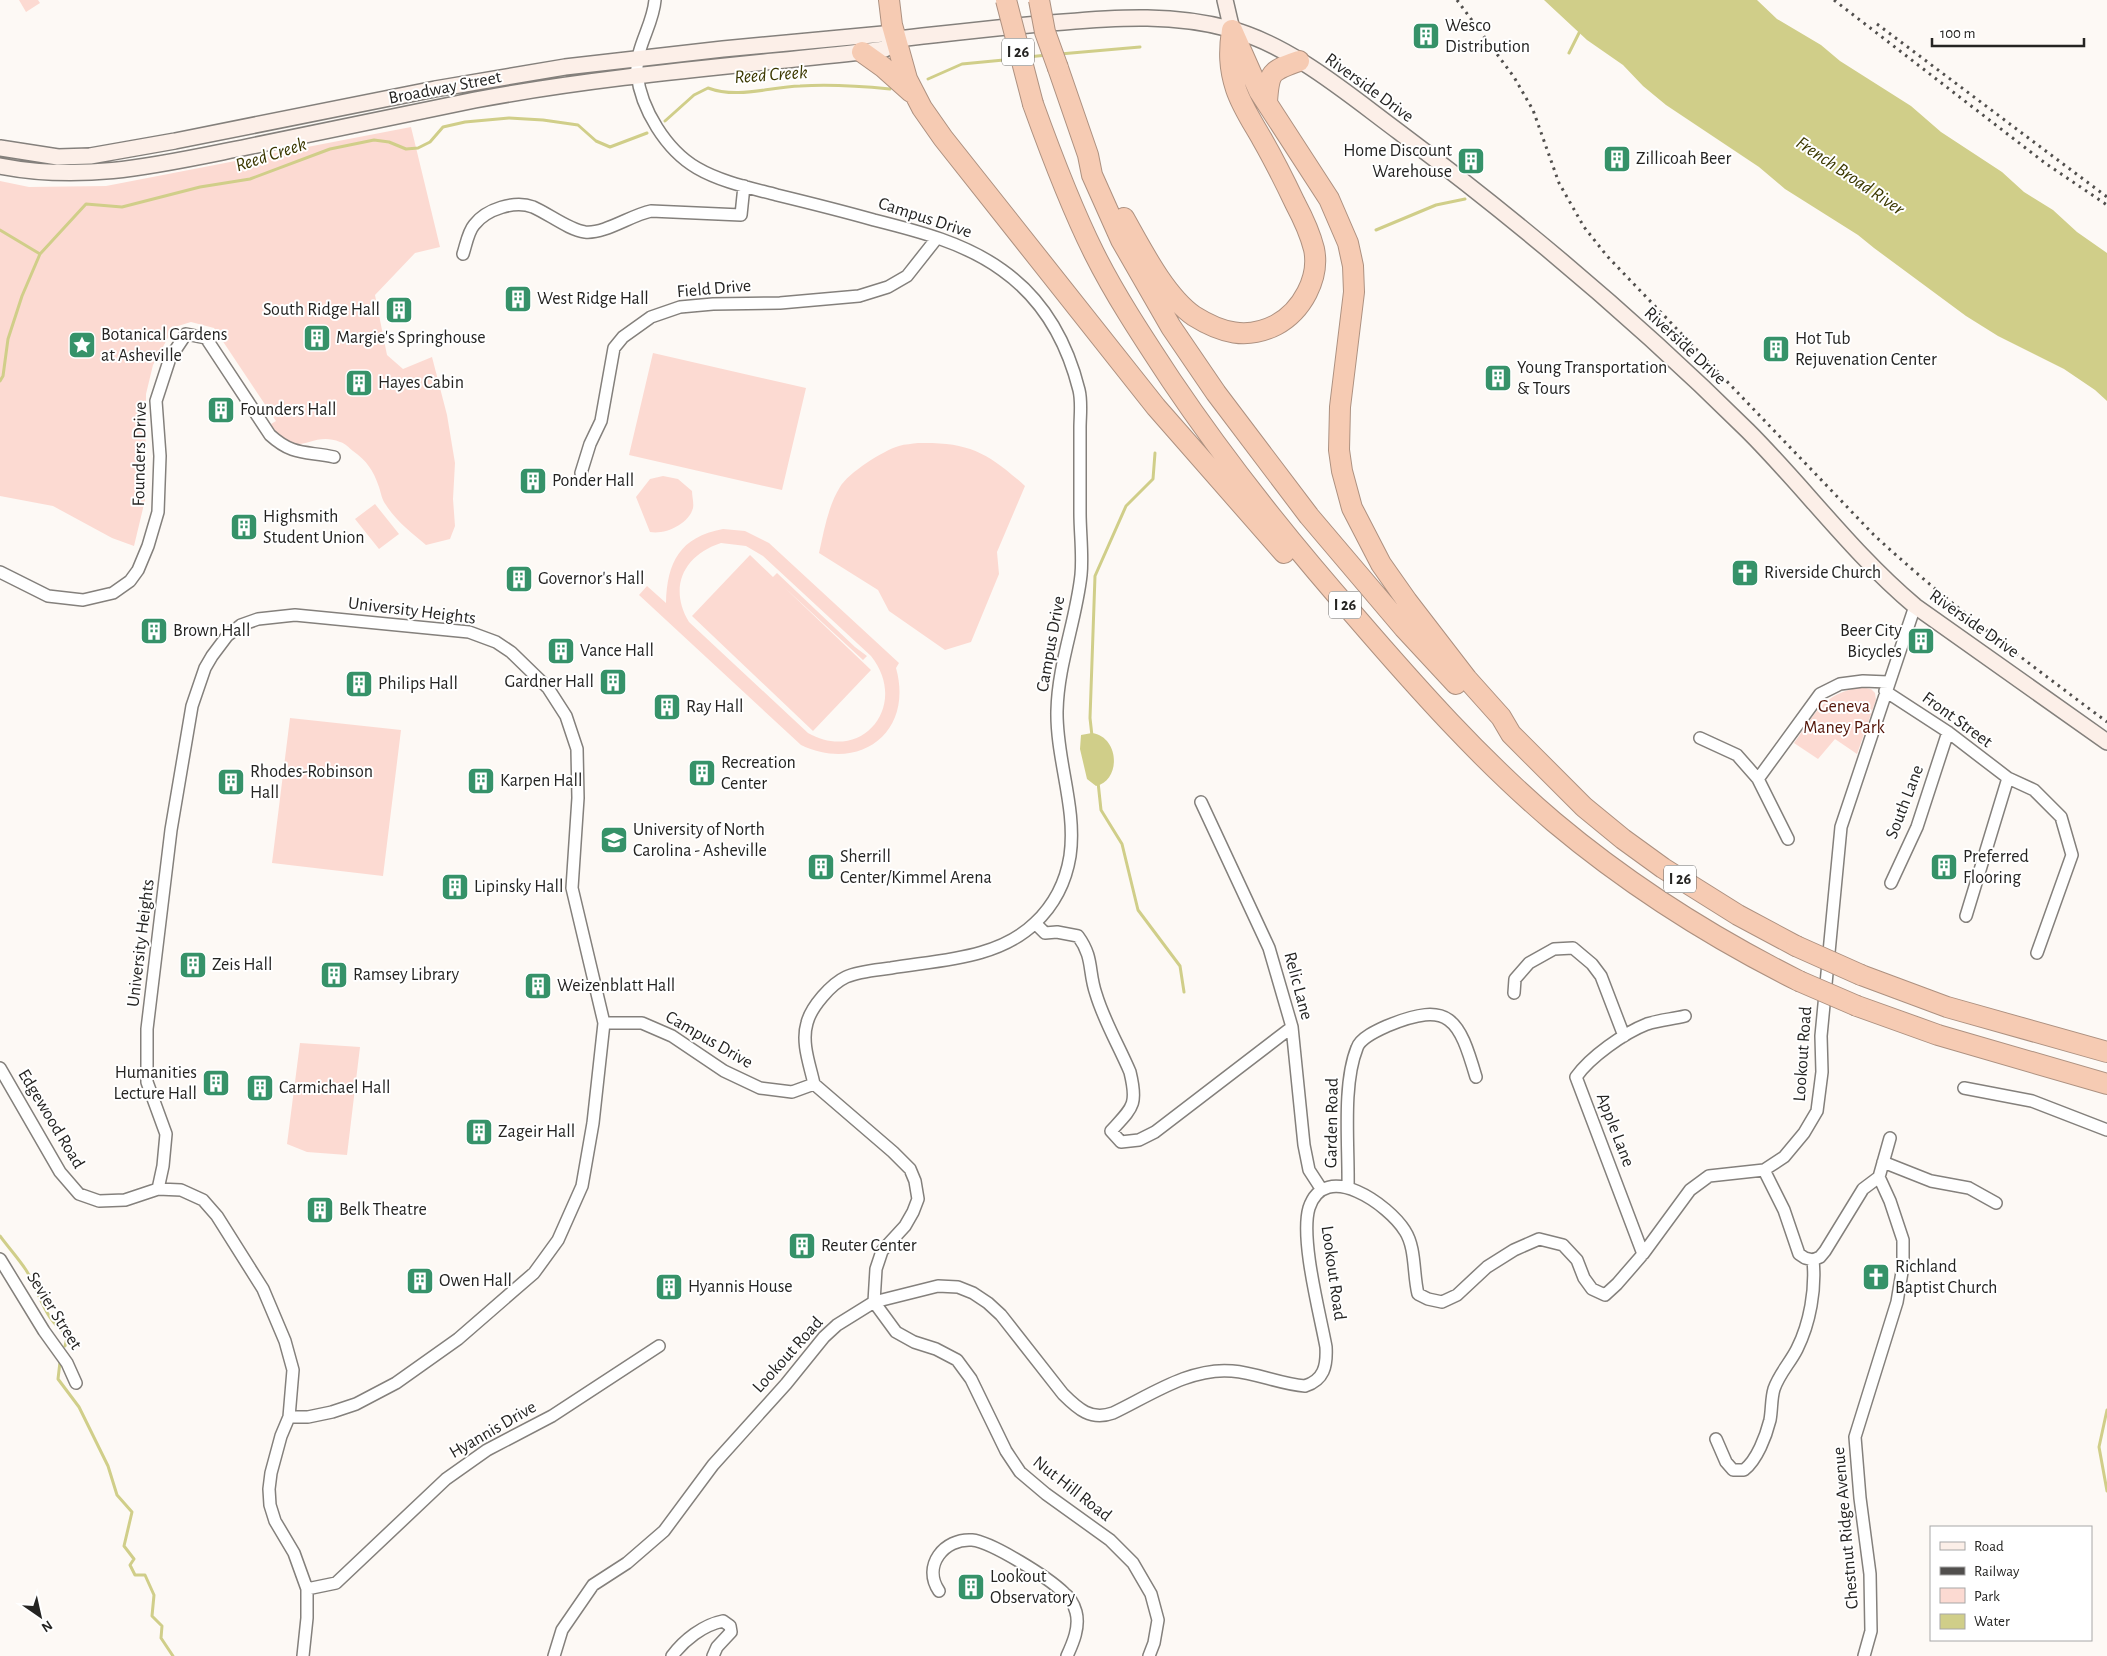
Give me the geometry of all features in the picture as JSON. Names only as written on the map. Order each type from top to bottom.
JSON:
[{"type":"highway","points":[[889,0],[892,25],[901,61],[915,96],[943,138],[1169,422],[1310,582],[1420,702],[1439,710]]},
{"type":"highway","name":"I 26","points":[[1006,0],[1033,104],[1059,175],[1094,253],[1124,308],[1151,350],[1192,411],[1286,535],[1439,710],[1526,797],[1604,862],[1646,893],[1720,939],[1799,981],[1857,1006],[1938,1035],[2107,1084]]},
{"type":"highway","name":"I 26","points":[[1039,0],[1046,32],[1088,155],[1092,175],[1121,240],[1171,327],[1216,393],[1303,508],[1359,576],[1501,731],[1511,734],[1574,797],[1623,839],[1699,891],[1738,915],[1796,946],[1861,975],[1947,1007],[2107,1052]]},
{"type":"highway","points":[[1232,30],[1259,91],[1329,199],[1348,243],[1353,266],[1354,292],[1340,407],[1339,450],[1342,471],[1352,508],[1381,564],[1407,601],[1467,679],[1501,717],[1511,734]]},
{"type":"highway","points":[[1088,155],[1102,173],[1153,267],[1177,300],[1192,314],[1223,331],[1236,334],[1250,334],[1278,324],[1297,308],[1310,288],[1315,262],[1314,249],[1305,222],[1236,89],[1228,54],[1232,30]]},
{"type":"highway","points":[[862,52],[915,96]]},
{"type":"highway","points":[[1267,102],[1268,81],[1273,73],[1279,68],[1299,62]]},
{"type":"main road","points":[[1225,0],[1232,30]]},
{"type":"main road","name":"Broadway Street","points":[[0,148],[58,157],[90,156],[175,141],[435,88],[565,67],[723,49],[883,34],[897,39],[1017,25],[1136,17],[1194,22],[1232,30]]},
{"type":"main road","name":"Riverside Drive","points":[[1232,30],[1278,49],[1299,62],[1368,110],[1517,224],[1649,336],[1748,431],[1801,487],[1873,569],[1915,606],[2107,742]]},
{"type":"main road","name":"Broadway Street","points":[[0,166],[43,172],[80,174],[108,172],[210,154],[529,90],[637,76],[885,49],[897,39]]},
{"type":"street","name":"Campus Drive","points":[[604,1023],[642,1022],[672,1036],[724,1071],[760,1088],[792,1092],[814,1084],[805,1045],[807,1023],[821,998],[845,978],[878,970],[964,956],[996,948],[1015,939],[1035,923],[1050,906],[1061,887],[1071,851],[1071,829],[1057,725],[1058,687],[1082,572],[1080,395],[1069,358],[1052,321],[1034,298],[1002,269],[974,252],[937,238],[744,186],[700,170],[671,147],[656,128],[647,108],[637,76],[637,59],[640,46],[652,18],[655,0]]},
{"type":"street","points":[[463,254],[473,226],[481,218],[498,208],[515,205],[531,206],[586,232],[599,230],[638,213],[651,211],[741,215],[744,186]]},
{"type":"street","name":"Field Drive","points":[[581,473],[600,421],[614,348],[623,337],[651,317],[680,307],[713,304],[780,303],[859,296],[888,287],[907,276],[937,238]]},
{"type":"street","name":"Founders Drive","points":[[0,572],[48,596],[83,600],[113,593],[130,581],[138,570],[148,546],[158,512],[160,456],[156,401],[170,358],[186,334],[206,338],[270,435],[282,446],[298,452],[334,457]]},
{"type":"street","name":"Lookout Road","points":[[1764,1170],[1789,1151],[1804,1133],[1817,1111],[1822,1072],[1821,1036],[1841,827],[1915,606]]},
{"type":"street","name":"University Heights","points":[[158,1188],[163,1166],[166,1134],[147,1082],[147,1029],[171,830],[192,706],[205,668],[212,656],[227,636],[241,625],[258,619],[299,615],[469,632],[496,642],[511,652],[548,688],[566,716],[576,749],[578,798],[572,888],[604,1023],[593,1123],[582,1186],[558,1240],[534,1273],[458,1339],[377,1394],[356,1404],[308,1417],[289,1417]]},
{"type":"street","points":[[1758,779],[1820,694],[1840,684],[1864,681],[1887,686]]},
{"type":"street","name":"Front Street","points":[[1887,686],[2008,778],[2034,790],[2061,818],[2072,855],[2037,953]]},
{"type":"street","name":"South Lane","points":[[1891,883],[1917,827],[1948,732]]},
{"type":"street","points":[[1700,738],[1737,756],[1758,779],[1788,839]]},
{"type":"street","points":[[1966,916],[2008,778]]},
{"type":"street","name":"Relic Lane","points":[[1201,802],[1270,948],[1292,1026],[1304,1145],[1309,1170],[1322,1190]]},
{"type":"street","points":[[1035,923],[1045,933],[1078,936],[1090,959],[1091,976],[1096,995],[1130,1072],[1133,1085],[1135,1101],[1127,1115],[1111,1131],[1121,1142],[1139,1140],[1155,1132],[1292,1026]]},
{"type":"street","points":[[1514,993],[1515,979],[1529,963],[1554,949],[1573,948],[1592,964],[1601,976],[1624,1036],[1648,1024],[1685,1016]]},
{"type":"street","name":"Garden Road","points":[[1348,1188],[1349,1072],[1358,1045],[1377,1031],[1402,1020],[1425,1014],[1440,1016],[1453,1024],[1463,1036],[1476,1077]]},
{"type":"street","name":"Apple Lane","points":[[1624,1036],[1586,1063],[1576,1077],[1643,1254]]},
{"type":"street","name":"Edgewood Road","points":[[0,1068],[60,1172],[79,1194],[99,1200],[125,1200],[158,1188],[181,1190],[203,1200],[217,1216],[263,1289],[285,1340],[293,1370],[289,1417],[281,1436],[271,1473],[269,1489],[270,1505],[275,1521],[300,1566],[307,1589],[307,1618],[303,1656]]},
{"type":"street","points":[[814,1084],[893,1152],[910,1169],[915,1181],[918,1199],[913,1212],[905,1226],[882,1252],[876,1269],[874,1302]]},
{"type":"street","points":[[1964,1088],[2032,1101],[2107,1130]]},
{"type":"street","points":[[1322,1190],[1340,1185],[1361,1193],[1387,1211],[1405,1231],[1411,1248],[1418,1294],[1428,1299],[1442,1302],[1457,1295],[1487,1267],[1514,1250],[1539,1239],[1563,1245],[1577,1260],[1584,1278],[1592,1289],[1605,1294],[1617,1284],[1643,1254],[1690,1190],[1709,1176],[1764,1170],[1784,1210],[1799,1254],[1813,1260],[1820,1257],[1863,1189],[1879,1177],[1890,1138]]},
{"type":"street","points":[[1883,1162],[1931,1181],[1968,1188],[1996,1203]]},
{"type":"street","name":"Chestnut Ridge Avenue","points":[[1864,1656],[1871,1631],[1870,1574],[1856,1437],[1897,1302],[1903,1266],[1903,1240],[1890,1201],[1879,1177]]},
{"type":"street","name":"Lookout Road","points":[[554,1656],[562,1630],[593,1585],[627,1563],[664,1530],[712,1465],[786,1384],[824,1337],[837,1325],[874,1302],[938,1286],[958,1287],[973,1294],[988,1303],[1000,1315],[1074,1406],[1090,1415],[1105,1416],[1180,1380],[1218,1371],[1233,1371],[1304,1386],[1313,1384],[1320,1377],[1327,1360],[1307,1232],[1310,1208],[1314,1197],[1322,1190]]},
{"type":"street","name":"Sevier Street","points":[[0,1258],[44,1331],[67,1363],[76,1383]]},
{"type":"street","points":[[1716,1439],[1728,1466],[1736,1471],[1746,1468],[1758,1451],[1770,1420],[1777,1382],[1797,1349],[1804,1331],[1812,1292],[1813,1260]]},
{"type":"street","name":"Nut Hill Road","points":[[874,1302],[896,1332],[957,1360],[972,1379],[1006,1451],[1020,1472],[1046,1494],[1110,1540],[1133,1563],[1151,1594],[1158,1620],[1154,1643],[1149,1656]]},
{"type":"street","name":"Hyannis Drive","points":[[307,1589],[336,1583],[446,1479],[487,1450],[552,1416],[659,1346]]},
{"type":"street","points":[[939,1590],[934,1583],[932,1574],[937,1556],[944,1549],[962,1541],[972,1540],[996,1550],[1040,1575],[1065,1593],[1071,1600],[1076,1613],[1077,1623],[1067,1656]]},
{"type":"street","points":[[672,1656],[681,1644],[700,1630],[714,1622],[724,1621],[730,1626],[731,1632],[717,1647],[713,1656]]},
{"type":"green space","points":[[19,0],[38,0],[40,3],[26,12]]},
{"type":"green space","name":"Botanical Gardens at Asheville","points":[[411,127],[440,247],[415,253],[375,295],[387,355],[403,369],[432,357],[447,415],[455,463],[453,499],[455,526],[450,539],[426,545],[410,531],[394,516],[385,503],[369,466],[344,443],[320,439],[295,444],[288,442],[280,436],[271,424],[276,421],[214,328],[191,322],[178,326],[170,334],[153,365],[146,394],[145,500],[134,546],[112,538],[53,506],[0,496],[0,181],[29,187],[106,186]]},
{"type":"green space","points":[[653,353],[806,388],[782,490],[629,455]]},
{"type":"green space","points":[[918,443],[951,445],[976,451],[1012,474],[1025,486],[997,552],[999,574],[971,642],[945,650],[889,611],[878,590],[819,553],[829,510],[844,481],[858,469],[892,448]]},
{"type":"green space","points":[[663,476],[678,479],[692,491],[693,508],[687,519],[676,527],[662,532],[650,532],[636,497],[650,479]]},
{"type":"green space","points":[[375,504],[399,534],[379,549],[355,519]]},
{"type":"green space","points":[[723,529],[745,531],[769,543],[899,663],[896,668],[900,691],[897,711],[889,728],[877,741],[862,750],[843,754],[823,752],[801,745],[639,595],[647,586],[666,603],[669,575],[679,554],[686,545],[708,533]],"holes":[[[721,543],[746,546],[763,556],[871,656],[882,675],[885,693],[882,710],[874,724],[862,735],[846,741],[828,741],[808,733],[689,622],[680,597],[680,585],[683,574],[689,564],[697,555]]]},
{"type":"green space","points":[[750,555],[773,577],[777,573],[855,647],[867,656],[863,660],[784,587],[871,670],[813,731],[692,616]]},
{"type":"green space","name":"Geneva Maney Park","points":[[1861,687],[1871,689],[1875,693],[1876,700],[1857,754],[1835,739],[1818,759],[1794,743],[1821,706],[1828,700],[1837,694]]},
{"type":"green space","points":[[290,718],[401,730],[383,876],[272,863]]},
{"type":"green space","points":[[300,1043],[360,1047],[347,1155],[307,1152],[287,1144]]},
{"type":"water","name":"French Broad River","points":[[1544,0],[1757,0],[1777,19],[1821,45],[1840,61],[1911,106],[1941,132],[2002,172],[2024,192],[2053,210],[2077,232],[2107,253],[2107,401],[2095,390],[2064,369],[1998,336],[1966,316],[1858,235],[1785,189],[1759,167],[1666,105],[1643,86],[1623,65],[1587,40]]},
{"type":"water","points":[[1092,733],[1101,736],[1108,742],[1114,759],[1110,776],[1096,786],[1087,779],[1080,749],[1081,735]]},
{"type":"waterway","points":[[1569,53],[1581,29]]},
{"type":"waterway","name":"Reed Creek","points":[[1060,54],[1140,47]]},
{"type":"waterway","name":"Reed Creek","points":[[1028,57],[1047,55]]},
{"type":"waterway","name":"Reed Creek","points":[[928,79],[962,64],[1014,59]]},
{"type":"waterway","name":"Reed Creek","points":[[665,121],[694,95],[708,88],[731,92],[811,85],[890,89]]},
{"type":"waterway","name":"Reed Creek","points":[[0,381],[3,376],[8,339],[22,296],[40,254],[86,204],[122,207],[200,187],[250,179],[330,149],[374,140],[389,142],[406,149],[418,148],[430,142],[443,127],[465,122],[509,118],[578,125],[596,141],[610,147],[647,133]]},
{"type":"waterway","points":[[1376,230],[1436,205],[1465,199]]},
{"type":"waterway","points":[[0,230],[40,254]]},
{"type":"waterway","points":[[1092,736],[1090,718],[1095,576],[1126,506],[1153,479],[1155,453]]},
{"type":"waterway","points":[[1098,782],[1101,810],[1122,844],[1138,910],[1180,966],[1184,992]]},
{"type":"waterway","points":[[0,1236],[31,1278],[48,1314],[60,1329],[68,1334],[65,1346]]},
{"type":"waterway","points":[[60,1362],[58,1379],[79,1407],[108,1466],[117,1495],[132,1512],[124,1546],[134,1559],[130,1565],[135,1575],[145,1575],[154,1595],[152,1616],[162,1626],[161,1638],[173,1656]]},
{"type":"waterway","points":[[2107,1410],[2099,1447],[2107,1491]]},
{"type":"railway","points":[[1457,0],[1514,77],[1533,110],[1559,183],[1584,227],[1607,256],[1873,534],[1958,608],[2107,722]]},
{"type":"railway","points":[[1834,0],[2045,163],[2107,205]]},
{"type":"railway","points":[[1877,24],[2107,197]]},
{"type":"place","name":"Wesco Distribution","points":[[1426,36]]},
{"type":"place","name":"Zillicoah Beer","points":[[1617,159]]},
{"type":"place","name":"Home Discount Warehouse","points":[[1471,161]]},
{"type":"place","name":"West Ridge Hall","points":[[518,299]]},
{"type":"place","name":"South Ridge Hall","points":[[399,310]]},
{"type":"place","name":"Margie's Springhouse","points":[[317,338]]},
{"type":"place","name":"Botanical Gardens at Asheville","points":[[82,345]]},
{"type":"place","name":"Hot Tub Rejuvenation Center","points":[[1776,349]]},
{"type":"place","name":"Young Transportation & Tours","points":[[1498,378]]},
{"type":"place","name":"Hayes Cabin","points":[[359,383]]},
{"type":"place","name":"Founders Hall","points":[[221,410]]},
{"type":"place","name":"Ponder Hall","points":[[533,481]]},
{"type":"place","name":"Highsmith Student Union","points":[[244,527]]},
{"type":"place","name":"Riverside Church","points":[[1745,573]]},
{"type":"place","name":"Governor's Hall","points":[[519,579]]},
{"type":"place","name":"Brown Hall","points":[[154,631]]},
{"type":"place","name":"Beer City Bicycles","points":[[1921,641]]},
{"type":"place","name":"Vance Hall","points":[[561,651]]},
{"type":"place","name":"Gardner Hall","points":[[613,682]]},
{"type":"place","name":"Philips Hall","points":[[359,684]]},
{"type":"place","name":"Ray Hall","points":[[667,707]]},
{"type":"place","name":"Recreation Center","points":[[702,773]]},
{"type":"place","name":"Karpen Hall","points":[[481,781]]},
{"type":"place","name":"Rhodes-Robinson Hall","points":[[231,782]]},
{"type":"place","name":"University of North Carolina - Asheville","points":[[614,840]]},
{"type":"place","name":"Sherrill Center/Kimmel Arena","points":[[821,867]]},
{"type":"place","name":"Preferred Flooring","points":[[1944,867]]},
{"type":"place","name":"Lipinsky Hall","points":[[455,887]]},
{"type":"place","name":"Zeis Hall","points":[[193,965]]},
{"type":"place","name":"Ramsey Library","points":[[334,975]]},
{"type":"place","name":"Weizenblatt Hall","points":[[538,986]]},
{"type":"place","name":"Humanities Lecture Hall","points":[[216,1083]]},
{"type":"place","name":"Carmichael Hall","points":[[260,1088]]},
{"type":"place","name":"Zageir Hall","points":[[479,1132]]},
{"type":"place","name":"Belk Theatre","points":[[320,1210]]},
{"type":"place","name":"Reuter Center","points":[[802,1246]]},
{"type":"place","name":"Richland Baptist Church","points":[[1876,1277]]},
{"type":"place","name":"Owen Hall","points":[[420,1281]]},
{"type":"place","name":"Hyannis House","points":[[669,1287]]},
{"type":"place","name":"Lookout Observatory","points":[[971,1587]]}]
